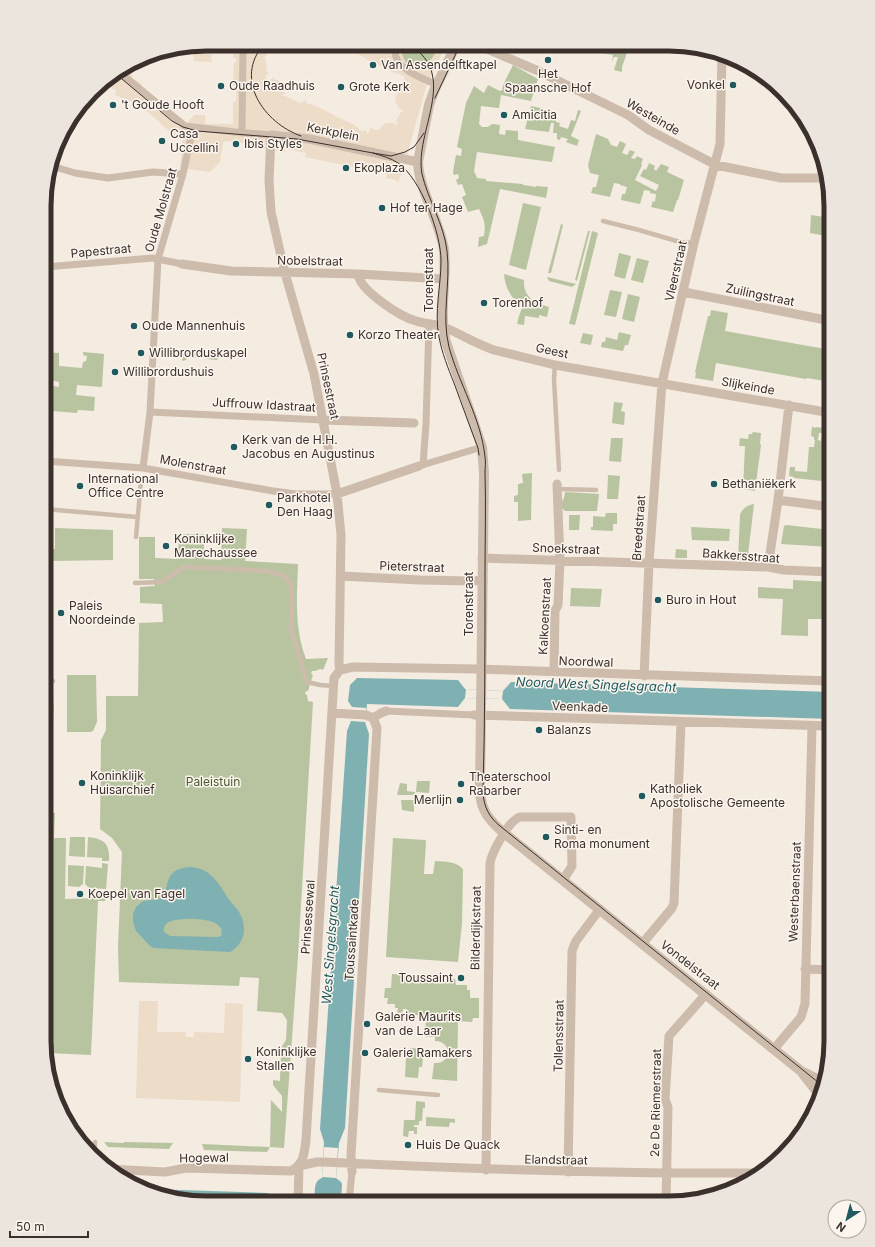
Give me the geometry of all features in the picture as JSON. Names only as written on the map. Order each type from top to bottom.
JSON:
[{"type":"street","points":[[242,133],[243,51]]},
{"type":"street","points":[[395,51],[400,64],[418,76],[437,85]]},
{"type":"street","name":"Torenstraat","points":[[453,51],[429,105],[418,162],[420,178],[441,238],[444,251],[442,327],[448,350],[482,447],[484,473],[482,558],[478,580],[482,694],[478,715]]},
{"type":"street","name":"Westeinde","points":[[492,51],[536,70],[628,115],[649,130],[716,165],[781,178],[822,178]]},
{"type":"street","name":"Vleerstraat","points":[[662,383],[694,243],[716,165],[720,144],[722,60]]},
{"type":"street","name":"Kerkplein","points":[[123,75],[184,126],[308,139],[418,162]]},
{"type":"street","name":"Oude Molstraat","points":[[143,470],[150,412],[158,260],[183,174],[193,127]]},
{"type":"street","name":"Prinsestraat","points":[[271,135],[269,180],[271,212],[314,374],[337,494],[341,535],[340,670]]},
{"type":"street","points":[[56,167],[75,173],[108,178],[153,172],[183,174]]},
{"type":"street","name":"Papestraat","points":[[51,266],[153,258],[158,260]]},
{"type":"street","name":"Nobelstraat","points":[[158,260],[232,271],[358,274],[361,283],[391,309],[415,321],[442,327]]},
{"type":"street","points":[[358,274],[444,279]]},
{"type":"street","name":"Zuilingstraat","points":[[684,292],[824,321]]},
{"type":"street","name":"Torenstraat","points":[[421,466],[426,424],[426,323]]},
{"type":"street","name":"Geest","points":[[442,327],[484,346],[555,365],[662,383]]},
{"type":"street","name":"Slijkeinde","points":[[662,383],[824,412]]},
{"type":"street","name":"Breedstraat","points":[[644,676],[649,563],[662,383]]},
{"type":"street","points":[[768,567],[778,500],[789,405]]},
{"type":"street","name":"Juffrouw Idastraat","points":[[150,412],[426,424]]},
{"type":"street","points":[[337,494],[482,447]]},
{"type":"street","name":"Molenstraat","points":[[51,462],[143,470],[296,494],[337,494]]},
{"type":"street","name":"Kalkoenstraat","points":[[554,672],[555,611],[558,605],[560,561],[557,486]]},
{"type":"street","points":[[778,500],[824,506]]},
{"type":"street","name":"Snoekstraat","points":[[482,558],[649,563]]},
{"type":"street","name":"Bakkersstraat","points":[[649,563],[768,567],[784,570],[824,572]]},
{"type":"street","name":"Pieterstraat","points":[[341,576],[383,582],[478,580]]},
{"type":"street","name":"Noordwal","points":[[340,670],[353,667],[482,669],[644,676],[824,681]]},
{"type":"street","name":"Prinsessewal","points":[[298,1196],[299,1166],[303,1159],[306,1140],[334,678],[340,670]]},
{"type":"street","name":"Veenkade","points":[[370,716],[386,711],[824,726]]},
{"type":"street","points":[[332,713],[370,716]]},
{"type":"street","points":[[478,715],[480,792],[482,804],[489,819],[504,833],[513,820],[520,817],[572,817],[572,866],[563,880]]},
{"type":"street","name":"Toussaintkade","points":[[351,1168],[358,1088],[377,728],[370,716]]},
{"type":"street","points":[[642,944],[672,908],[674,903],[681,722]]},
{"type":"street","name":"Westerbaenstraat","points":[[774,1049],[801,1017],[804,1010],[812,726]]},
{"type":"street","name":"Vondelstraat","points":[[504,833],[801,1071],[819,1080]]},
{"type":"street","name":"Bilderdijkstraat","points":[[486,1170],[490,863],[504,833]]},
{"type":"street","name":"Tollensstraat","points":[[568,1172],[572,951],[576,941],[600,910]]},
{"type":"street","points":[[805,969],[824,970]]},
{"type":"street","name":"2e De Riemerstraat","points":[[666,1196],[668,1107],[665,1099],[669,1036],[706,994]]},
{"type":"street","name":"Vondelstraat","points":[[801,1071],[816,1091]]},
{"type":"street","name":"Hogewal","points":[[121,1170],[164,1172],[186,1168],[291,1171],[299,1166],[324,1162]]},
{"type":"street","name":"Elandstraat","points":[[324,1162],[337,1163],[351,1168],[667,1174],[750,1173]]},
{"type":"street","points":[[349,1196],[351,1168]]},
{"type":"lane","points":[[603,221],[680,242],[694,243]]},
{"type":"lane","points":[[555,365],[554,379],[559,470]]},
{"type":"lane","points":[[136,537],[141,481]]},
{"type":"lane","points":[[557,486],[596,490]]},
{"type":"lane","points":[[51,510],[137,517]]},
{"type":"lane","points":[[135,583],[162,582],[184,567],[266,571],[282,575],[288,579],[291,584],[292,630],[307,682],[334,686]]},
{"type":"lane","name":"Vondelstraat","points":[[801,1071],[818,1085]]},
{"type":"lane","points":[[378,1090],[438,1095]]},
{"type":"lane","points":[[95,1142],[95,1149]]},
{"type":"green space","points":[[401,51],[436,51],[429,62],[423,67],[414,71],[402,56]]},
{"type":"green space","points":[[602,51],[628,51],[622,67],[622,72],[614,70],[618,57],[614,57],[612,62],[613,55],[601,53]]},
{"type":"green space","points":[[513,65],[538,79],[531,101],[501,95],[499,108],[481,106],[479,124],[482,127],[488,127],[492,124],[500,125],[499,134],[505,135],[506,130],[518,131],[518,140],[555,147],[552,162],[477,152],[474,171],[477,178],[486,179],[486,181],[548,187],[546,198],[500,189],[487,244],[478,247],[479,237],[484,236],[484,222],[479,209],[468,212],[462,197],[466,195],[462,184],[458,185],[456,180],[459,178],[458,174],[454,175],[453,172],[456,155],[461,156],[462,149],[457,147],[466,103],[474,86],[484,93],[488,85],[500,91],[502,90]]},
{"type":"green space","points":[[531,106],[544,109],[544,112],[553,114],[553,117],[556,118],[556,122],[560,123],[559,126],[568,129],[571,120],[575,121],[578,110],[581,111],[571,136],[579,140],[577,146],[566,142],[568,139],[561,137],[560,140],[557,139],[557,133],[553,133],[554,123],[551,123],[549,132],[525,129]]},
{"type":"green space","points":[[596,134],[608,139],[611,145],[617,147],[620,141],[626,144],[622,153],[627,155],[630,150],[635,152],[631,158],[635,159],[637,156],[643,159],[642,165],[635,180],[656,191],[659,185],[640,176],[644,169],[646,170],[649,163],[655,166],[654,169],[656,171],[661,164],[669,167],[667,172],[684,180],[673,212],[651,207],[653,201],[655,202],[656,194],[650,193],[650,191],[644,190],[640,204],[621,200],[622,194],[625,194],[627,187],[620,184],[614,183],[610,197],[591,193],[593,187],[596,187],[599,175],[590,173],[588,165]]},
{"type":"green space","points":[[523,203],[541,207],[526,270],[509,265]]},
{"type":"green space","points":[[811,215],[824,217],[824,236],[810,233]]},
{"type":"green space","points":[[561,224],[563,225],[551,273],[548,273]]},
{"type":"green space","points":[[588,231],[590,231],[577,281],[575,280]]},
{"type":"green space","points":[[592,231],[598,233],[575,325],[569,324]]},
{"type":"green space","points":[[619,253],[631,256],[625,279],[614,276]]},
{"type":"green space","points":[[637,258],[649,261],[643,283],[631,280]]},
{"type":"green space","points":[[504,274],[524,280],[524,286],[528,295],[535,301],[549,307],[547,317],[539,315],[539,318],[525,316],[524,325],[517,324],[522,308],[510,293]]},
{"type":"green space","points":[[547,277],[576,284],[572,287],[549,281]]},
{"type":"green space","points":[[610,290],[622,292],[616,317],[604,315]]},
{"type":"green space","points":[[628,294],[640,297],[634,322],[622,319]]},
{"type":"green space","points":[[711,310],[728,313],[725,331],[824,349],[824,381],[716,363],[713,381],[695,378],[695,372],[708,316],[710,316]]},
{"type":"green space","points":[[619,332],[631,335],[628,345],[625,345],[623,351],[601,347],[602,342],[605,342],[606,337],[617,340]]},
{"type":"green space","points":[[583,333],[593,335],[591,345],[580,343]]},
{"type":"green space","points":[[188,351],[219,354],[219,357],[217,360],[188,357],[186,360],[182,361],[183,354],[186,354]]},
{"type":"green space","points":[[51,352],[59,353],[59,366],[82,368],[83,362],[86,361],[87,356],[83,355],[83,352],[104,354],[102,387],[77,385],[76,395],[95,397],[94,411],[78,410],[77,413],[52,411],[53,386],[59,387],[59,382],[51,380],[51,368],[53,365],[51,365]]},
{"type":"green space","points":[[614,402],[623,403],[621,411],[625,412],[624,425],[612,423]]},
{"type":"green space","points":[[812,426],[814,428],[823,428],[823,433],[819,433],[818,440],[821,441],[822,436],[824,436],[824,481],[794,478],[789,476],[790,467],[795,467],[795,471],[807,472],[809,447],[814,447],[815,440],[814,437],[811,436]]},
{"type":"green space","points":[[753,432],[761,433],[761,445],[755,491],[743,489],[745,446],[739,446],[740,438],[748,439],[749,434],[752,434]]},
{"type":"green space","points":[[611,438],[623,438],[621,462],[609,461]]},
{"type":"green space","points":[[532,473],[531,520],[518,521],[518,502],[514,502],[514,496],[518,495],[518,484],[523,483],[522,474]]},
{"type":"green space","points":[[608,475],[620,476],[618,499],[607,499]]},
{"type":"green space","points":[[565,492],[599,494],[597,511],[565,511],[562,508],[562,501]]},
{"type":"green space","points":[[754,504],[748,555],[746,555],[745,560],[738,560],[740,515],[745,508]]},
{"type":"green space","points":[[606,513],[617,513],[617,524],[613,524],[613,531],[591,530],[591,527],[593,527],[593,516],[605,517]]},
{"type":"green space","points":[[569,515],[580,515],[579,530],[569,530]]},
{"type":"green space","points":[[784,526],[824,529],[824,547],[781,544]]},
{"type":"green space","points":[[691,527],[730,529],[729,541],[692,540]]},
{"type":"green space","points":[[55,528],[113,530],[113,560],[52,561],[52,549],[55,549]]},
{"type":"green space","name":"Paleistuin","points":[[222,528],[247,529],[245,561],[298,564],[297,612],[302,647],[306,659],[328,658],[323,670],[320,669],[312,671],[311,674],[313,675],[308,691],[306,691],[305,694],[307,695],[308,701],[313,702],[298,956],[284,1148],[270,1147],[271,1100],[282,1112],[282,1096],[273,1085],[273,1080],[280,1081],[281,1048],[286,1040],[287,1020],[282,1013],[257,1011],[259,978],[240,977],[239,986],[119,982],[118,947],[122,852],[112,838],[100,829],[101,740],[106,730],[106,696],[138,696],[139,623],[163,622],[162,604],[140,603],[140,587],[155,586],[154,579],[139,579],[139,537],[155,537],[155,558],[178,559],[179,534],[204,534],[204,559],[221,560]]},
{"type":"green space","points":[[676,549],[687,550],[687,558],[675,558]]},
{"type":"green space","points":[[793,580],[824,582],[824,619],[808,619],[808,636],[781,635],[783,599],[758,598],[758,587],[793,589]]},
{"type":"green space","points":[[571,588],[602,589],[600,607],[570,606]]},
{"type":"green space","points":[[67,675],[96,675],[97,722],[93,731],[67,732]]},
{"type":"green space","points":[[51,703],[54,703],[52,749]]},
{"type":"green space","points":[[51,763],[52,763],[51,788]]},
{"type":"green space","points":[[417,781],[430,781],[429,793],[416,792]]},
{"type":"green space","points":[[400,783],[407,784],[407,791],[415,792],[415,795],[397,795]]},
{"type":"green space","points":[[401,800],[414,800],[414,812],[402,810]]},
{"type":"green space","points":[[51,813],[55,813],[54,838],[66,838],[65,899],[94,898],[95,891],[106,892],[105,901],[98,901],[91,1055],[51,1053]]},
{"type":"green space","points":[[70,837],[85,837],[85,857],[69,856]]},
{"type":"green space","points":[[88,837],[99,839],[105,843],[109,850],[109,861],[102,861],[102,858],[87,857]]},
{"type":"green space","points":[[393,838],[426,841],[424,874],[433,874],[435,861],[454,863],[463,869],[462,923],[458,962],[386,957]]},
{"type":"green space","points":[[102,863],[108,864],[106,889],[89,888],[85,884],[86,866],[102,868]]},
{"type":"green space","points":[[68,865],[84,866],[83,884],[79,887],[68,886]]},
{"type":"green space","points":[[392,974],[455,979],[456,985],[467,985],[467,990],[470,990],[470,998],[479,998],[479,1018],[473,1018],[472,1022],[458,1021],[457,1081],[432,1079],[434,1063],[440,1063],[447,1057],[447,1048],[441,1042],[435,1041],[435,1037],[425,1037],[426,1016],[406,1014],[407,1009],[403,1009],[402,1014],[397,1013],[398,1008],[395,1008],[395,1004],[387,1004],[388,998],[384,998],[385,988],[391,988]]},
{"type":"green space","points":[[409,1048],[424,1049],[422,1067],[419,1067],[418,1078],[405,1077],[406,1058],[408,1058]]},
{"type":"green space","points":[[416,1101],[425,1102],[422,1121],[419,1121],[419,1125],[414,1125],[414,1127],[417,1127],[417,1134],[414,1134],[414,1131],[409,1131],[408,1137],[403,1136],[404,1120],[415,1120]]},
{"type":"green space","points":[[426,1117],[455,1119],[455,1123],[450,1122],[449,1127],[426,1126]]},
{"type":"green space","points":[[104,1142],[173,1143],[169,1149],[108,1147]]},
{"type":"green space","points":[[202,1144],[270,1147],[267,1152],[204,1150]]},
{"type":"shaded area","points":[[193,51],[212,51],[212,62],[194,61]]},
{"type":"shaded area","points":[[233,51],[268,51],[263,58],[265,58],[267,70],[265,71],[269,73],[265,77],[269,81],[273,77],[274,80],[275,79],[283,83],[280,90],[286,93],[283,96],[298,102],[299,104],[304,100],[306,103],[317,106],[317,109],[318,107],[336,116],[335,118],[337,117],[355,125],[354,127],[356,126],[363,132],[364,130],[367,131],[367,134],[368,132],[370,133],[369,131],[371,127],[375,130],[379,130],[385,123],[394,123],[396,125],[398,123],[396,121],[403,110],[400,109],[395,102],[395,99],[405,77],[397,73],[396,74],[384,66],[378,65],[375,62],[374,63],[366,59],[366,57],[365,58],[351,51],[401,51],[403,60],[414,71],[425,66],[437,51],[443,51],[426,87],[398,183],[396,180],[386,178],[387,174],[305,157],[306,153],[286,149],[285,152],[260,148],[258,145],[225,141],[223,143],[220,162],[210,172],[180,168],[183,138],[179,135],[175,136],[149,113],[130,101],[115,95],[116,90],[107,86],[131,70],[133,78],[142,84],[141,85],[186,124],[194,115],[205,115],[205,124],[233,124],[233,102],[236,102],[236,86],[233,86],[234,63],[236,62],[236,59],[233,57]]},
{"type":"shaded area","points":[[139,1001],[158,1001],[157,1032],[186,1032],[186,1037],[194,1037],[194,1032],[224,1033],[225,1003],[243,1004],[240,1102],[136,1098]]},
{"type":"water","points":[[357,678],[458,680],[465,689],[503,691],[511,682],[824,692],[824,719],[510,709],[502,699],[465,698],[458,707],[367,704],[365,722],[369,734],[345,1128],[339,1143],[336,1178],[342,1184],[341,1196],[315,1196],[316,1184],[319,1179],[322,1178],[324,1142],[320,1129],[347,731],[351,721],[352,707],[348,701],[350,685]]},
{"type":"water","points":[[189,867],[196,868],[212,876],[239,912],[244,923],[244,934],[239,944],[230,952],[154,948],[150,946],[136,931],[133,922],[133,914],[136,907],[143,901],[159,899],[166,889],[171,875],[174,871]],"holes":[[[189,919],[214,922],[221,928],[222,935],[218,937],[170,936],[164,932],[165,925],[170,921]]]},
{"type":"water","points":[[161,1189],[267,1193],[274,1196],[195,1196]]},
{"type":"pier","points":[[466,689],[503,691],[502,699],[465,698]]},
{"type":"pier","points":[[352,707],[366,708],[365,722],[351,721]]},
{"type":"pier","points":[[324,1147],[338,1148],[336,1178],[322,1177]]},
{"type":"tram line","points":[[259,51],[255,57],[252,71],[252,85],[257,98],[275,121],[288,130],[301,136]]},
{"type":"tram line","points":[[417,51],[425,58],[432,72],[434,88],[421,157],[422,174],[443,231],[447,251],[448,275],[446,323],[449,347],[479,429],[485,459],[485,683],[483,793],[486,807],[490,815],[500,826],[819,1083]]},
{"type":"tram line","points":[[435,98],[457,51]]},
{"type":"tram line","points":[[120,77],[172,121],[183,127],[197,131],[297,139],[391,156],[405,152],[414,147],[424,133]]},
{"type":"tram line","points":[[373,153],[398,163],[414,181],[422,194],[438,236],[441,261],[437,309],[439,337],[445,360],[478,448],[479,455]]},
{"type":"place","name":"Het Spaansche Hof","points":[[548,60]]},
{"type":"place","name":"Van Assendelftkapel","points":[[373,65]]},
{"type":"place","name":"Vonkel","points":[[733,85]]},
{"type":"place","name":"Oude Raadhuis","points":[[221,86]]},
{"type":"place","name":"Grote Kerk","points":[[341,87]]},
{"type":"place","name":"'t Goude Hooft","points":[[113,105]]},
{"type":"place","name":"Amicitia","points":[[504,115]]},
{"type":"place","name":"Casa Uccellini","points":[[162,141]]},
{"type":"place","name":"Ibis Styles","points":[[236,144]]},
{"type":"place","name":"Ekoplaza","points":[[346,168]]},
{"type":"place","name":"Hof ter Hage","points":[[382,208]]},
{"type":"place","name":"Torenhof","points":[[484,303]]},
{"type":"place","name":"Oude Mannenhuis","points":[[134,326]]},
{"type":"place","name":"Korzo Theater","points":[[350,335]]},
{"type":"place","name":"Willibrorduskapel","points":[[141,353]]},
{"type":"place","name":"Willibrordushuis","points":[[115,372]]},
{"type":"place","name":"Kerk van de H.H. Jacobus en Augustinus","points":[[234,447]]},
{"type":"place","name":"Bethaniëkerk","points":[[714,484]]},
{"type":"place","name":"International Office Centre","points":[[80,486]]},
{"type":"place","name":"Parkhotel Den Haag","points":[[269,505]]},
{"type":"place","name":"Koninklijke Marechaussee","points":[[166,546]]},
{"type":"place","name":"Buro in Hout","points":[[658,600]]},
{"type":"place","name":"Paleis Noordeinde","points":[[61,613]]},
{"type":"place","name":"Balanzs","points":[[539,730]]},
{"type":"place","name":"Koninklijk Huisarchief","points":[[82,783]]},
{"type":"place","name":"Theaterschool Rabarber","points":[[461,784]]},
{"type":"place","name":"Katholiek Apostolische Gemeente","points":[[642,796]]},
{"type":"place","name":"Merlijn","points":[[460,800]]},
{"type":"place","name":"Sinti- en Roma monument","points":[[546,837]]},
{"type":"place","name":"Koepel van Fagel","points":[[80,894]]},
{"type":"place","name":"Toussaint","points":[[461,978]]},
{"type":"place","name":"Galerie Maurits van de Laar","points":[[367,1024]]},
{"type":"place","name":"Galerie Ramakers","points":[[365,1053]]},
{"type":"place","name":"Koninklijke Stallen","points":[[248,1059]]},
{"type":"place","name":"Huis De Quack","points":[[408,1145]]},
{"type":"water label","name":"Noord West Singelsgracht","points":[[596,684]]},
{"type":"water label","name":"West Singelsgracht","points":[[330,945]]}]
